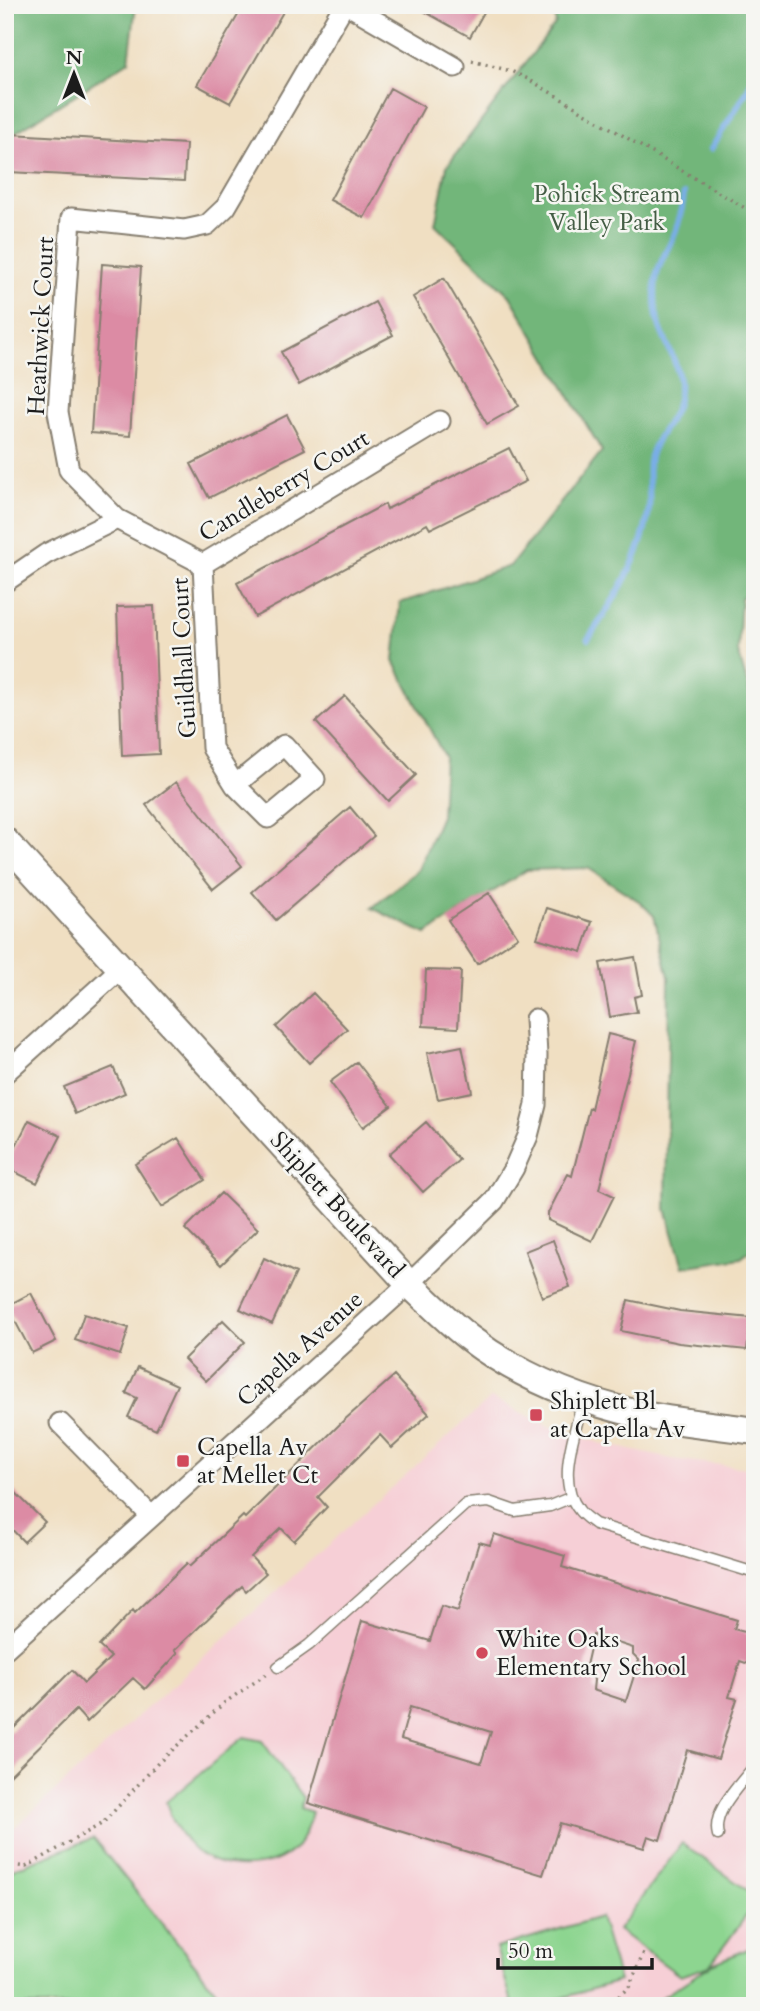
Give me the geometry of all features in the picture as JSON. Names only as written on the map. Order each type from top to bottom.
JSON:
[{"type":"street","name":"Heathwick Court","points":[[117,519],[69,470],[58,412],[71,218],[184,230],[207,225],[226,207],[346,5],[455,67]]},
{"type":"street","name":"Candleberry Court","points":[[117,519],[203,564],[440,421]]},
{"type":"street","points":[[5,582],[46,554],[117,519]]},
{"type":"street","name":"Guildhall Court","points":[[203,564],[212,748],[235,785]]},
{"type":"street","name":"Shiplett Boulevard","points":[[5,841],[410,1284],[468,1337],[516,1369],[558,1390],[640,1414],[755,1431]]},
{"type":"street","points":[[5,1073],[121,968]]},
{"type":"street","name":"Capella Avenue","points":[[5,1649],[410,1284],[494,1201],[528,1136],[536,1105],[535,1019]]},
{"type":"street","points":[[60,1423],[150,1516]]},
{"type":"lane","points":[[583,1398],[568,1464],[569,1492],[579,1511],[595,1524],[755,1573]]},
{"type":"lane","points":[[278,1667],[309,1645],[466,1504],[489,1502],[515,1511],[550,1506],[572,1497]]},
{"type":"lane","points":[[718,1835],[716,1828],[721,1810],[755,1765]]},
{"type":"path","points":[[455,67],[464,59],[502,68],[528,79],[755,214]]},
{"type":"path","points":[[5,1864],[26,1867],[103,1823],[158,1764],[224,1703],[278,1667]]},
{"type":"path","points":[[607,2006],[629,1987],[645,1950]]},
{"type":"shaded area","name":"White Oaks Elementary School","points":[[491,1398],[549,1426],[603,1444],[672,1459],[755,1469],[755,2006],[540,2006],[528,1993],[513,2006],[5,2006],[5,1836]]},
{"type":"green space","points":[[5,5],[136,5],[129,61],[5,139]]},
{"type":"green space","name":"Pohick Stream Valley Park","points":[[551,5],[755,5],[755,587],[741,598],[738,652],[755,710],[755,1247],[741,1258],[683,1267],[666,1209],[669,977],[654,916],[640,902],[588,868],[527,870],[426,934],[372,908],[418,870],[441,816],[444,756],[394,661],[400,603],[510,566],[602,451],[510,296],[435,224],[447,166],[556,23]]},
{"type":"green space","points":[[244,1737],[262,1741],[303,1798],[300,1808],[312,1812],[302,1839],[289,1853],[268,1863],[233,1866],[211,1860],[195,1851],[177,1828],[166,1802]]},
{"type":"green space","points":[[93,1838],[228,2006],[5,2006],[5,1872]]},
{"type":"green space","points":[[682,1843],[755,1896],[755,1904],[710,1965],[755,1946],[755,2006],[649,2006],[710,1966],[680,1976],[618,1930]]},
{"type":"green space","points":[[600,1917],[619,1981],[535,2006],[513,2006],[496,1948]]},
{"type":"building","points":[[244,5],[287,5],[230,103],[197,85]]},
{"type":"building","points":[[413,5],[488,5],[470,37]]},
{"type":"building","points":[[390,88],[424,107],[364,218],[330,200]]},
{"type":"building","points":[[11,134],[186,144],[184,181],[9,172]]},
{"type":"building","points":[[102,264],[141,267],[130,436],[91,433]]},
{"type":"building","points":[[444,278],[519,406],[487,424],[413,297]]},
{"type":"building","points":[[375,302],[393,335],[299,385],[281,352]]},
{"type":"building","points":[[287,415],[305,449],[209,498],[191,464]]},
{"type":"building","points":[[509,448],[526,481],[430,529],[427,524],[255,617],[237,583],[385,504],[387,509]]},
{"type":"building","points":[[154,606],[159,754],[122,756],[117,607]]},
{"type":"building","points":[[345,696],[416,775],[388,801],[316,722]]},
{"type":"building","points":[[176,782],[242,866],[213,889],[146,805]]},
{"type":"building","points":[[350,807],[374,836],[276,920],[252,892]]},
{"type":"building","points":[[489,893],[518,937],[477,964],[448,920]]},
{"type":"building","points":[[547,908],[592,922],[582,952],[537,938]]},
{"type":"building","points":[[635,957],[642,995],[634,997],[637,1012],[610,1017],[600,963]]},
{"type":"building","points":[[426,970],[461,971],[458,1028],[423,1026]]},
{"type":"building","points":[[313,993],[347,1029],[309,1063],[276,1027]]},
{"type":"building","points":[[608,1034],[636,1041],[599,1189],[614,1196],[592,1241],[548,1220],[548,1213],[568,1174],[572,1176]]},
{"type":"building","points":[[462,1046],[472,1092],[438,1099],[427,1053]]},
{"type":"building","points":[[357,1062],[391,1106],[363,1127],[330,1082]]},
{"type":"building","points":[[113,1067],[125,1093],[75,1114],[64,1087]]},
{"type":"building","points":[[29,1120],[61,1136],[37,1183],[5,1167]]},
{"type":"building","points":[[426,1122],[459,1160],[423,1192],[389,1154]]},
{"type":"building","points":[[178,1138],[205,1180],[162,1207],[135,1164]]},
{"type":"building","points":[[221,1193],[258,1229],[221,1265],[185,1229]]},
{"type":"building","points":[[553,1240],[570,1287],[542,1297],[525,1251]]},
{"type":"building","points":[[264,1258],[296,1273],[272,1324],[240,1309]]},
{"type":"building","points":[[31,1293],[56,1341],[32,1353],[7,1306]]},
{"type":"building","points":[[628,1300],[680,1311],[751,1318],[747,1350],[679,1343],[621,1331]]},
{"type":"building","points":[[84,1314],[129,1328],[120,1355],[75,1340]]},
{"type":"building","points":[[223,1320],[245,1342],[206,1381],[184,1359]]},
{"type":"building","points":[[138,1367],[177,1385],[156,1430],[128,1417],[137,1398],[126,1393]]},
{"type":"building","points":[[394,1376],[429,1414],[392,1448],[380,1435],[318,1497],[327,1507],[294,1541],[281,1528],[251,1557],[266,1573],[246,1591],[242,1586],[175,1650],[178,1653],[145,1689],[133,1678],[87,1722],[76,1710],[5,1780],[5,1737],[72,1670],[84,1683],[111,1657],[99,1646],[133,1610],[135,1613],[187,1563],[190,1566],[243,1516],[245,1518],[342,1422]]},
{"type":"building","points":[[5,1482],[45,1522],[24,1542],[5,1522]]},
{"type":"building","points":[[494,1534],[565,1556],[562,1567],[737,1620],[734,1629],[755,1635],[755,1666],[740,1661],[729,1697],[737,1699],[718,1759],[687,1750],[660,1840],[648,1836],[644,1848],[560,1823],[543,1875],[308,1803],[362,1621],[430,1641],[441,1606],[458,1611],[479,1542],[490,1545]],"holes":[[[593,1635],[633,1648],[633,1654],[639,1660],[626,1701],[593,1690],[592,1674],[585,1670]],[[410,1707],[491,1732],[481,1763],[401,1739]]]},
{"type":"waterway","points":[[711,149],[755,74]]},
{"type":"waterway","points":[[588,639],[617,594],[641,544],[649,509],[650,456],[673,414],[679,394],[674,361],[658,322],[655,291],[657,273],[678,225],[684,194]]},
{"type":"place","name":"Shiplett Bl at Capella Av","points":[[536,1415]]},
{"type":"place","name":"Capella Av at Mellet Ct","points":[[183,1461]]},
{"type":"place","name":"White Oaks Elementary School","points":[[482,1653]]}]
